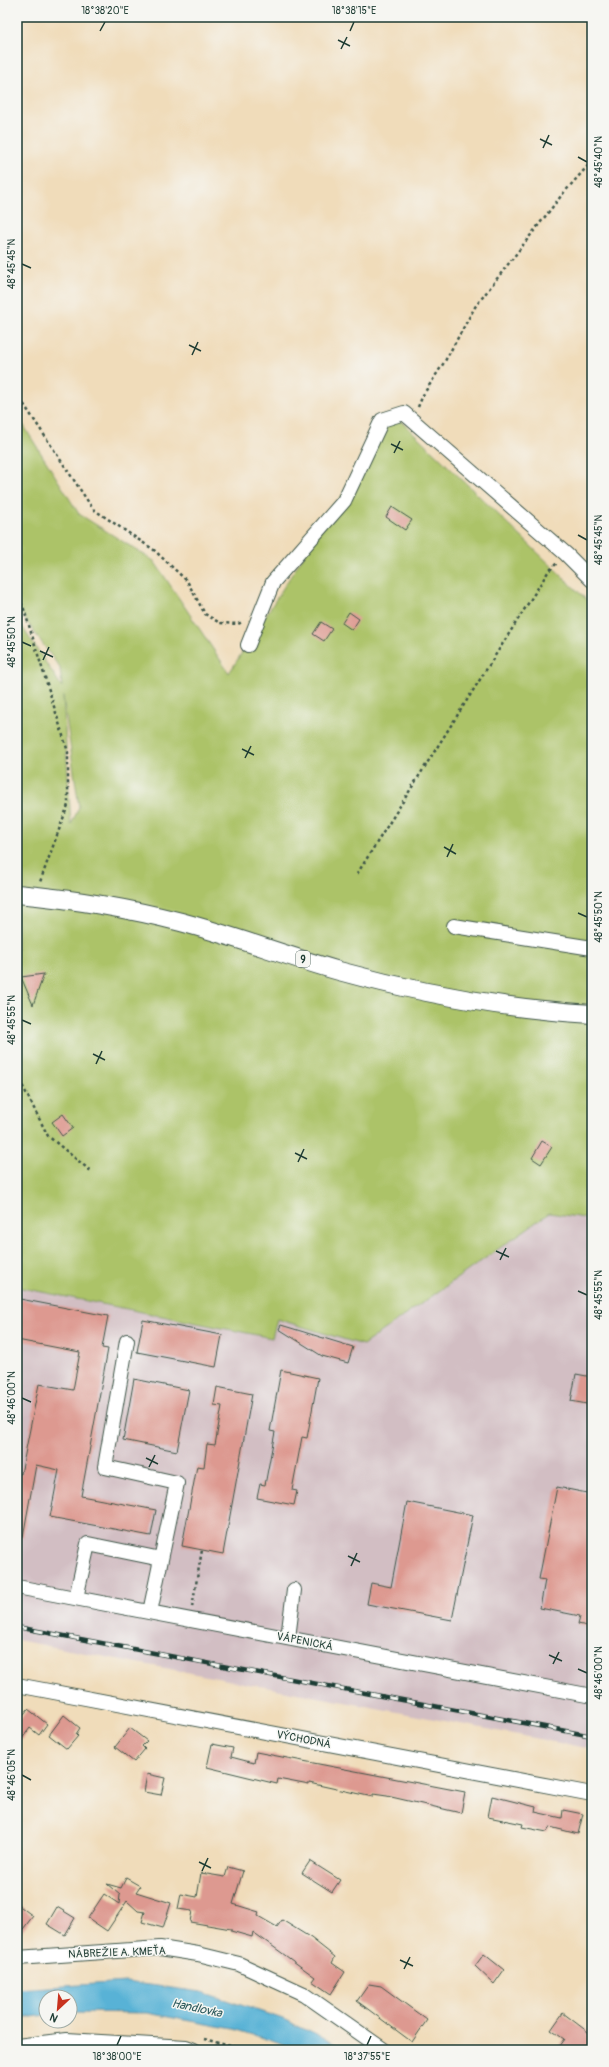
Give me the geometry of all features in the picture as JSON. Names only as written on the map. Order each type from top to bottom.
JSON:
[{"type":"main road","name":"9","points":[[17,894],[94,903],[168,919],[339,971],[424,992],[510,1008],[592,1014]]},
{"type":"street","points":[[248,645],[273,582],[344,501],[382,420],[404,413],[566,554],[592,580]]},
{"type":"street","points":[[454,926],[592,948]]},
{"type":"street","points":[[127,1341],[105,1467],[177,1483],[150,1612]]},
{"type":"street","points":[[76,1598],[88,1544],[161,1559]]},
{"type":"street","name":"VÁPENICKÁ","points":[[17,1587],[592,1696]]},
{"type":"street","points":[[288,1638],[294,1590]]},
{"type":"street","name":"VÝCHODNÁ","points":[[17,1685],[592,1794]]},
{"type":"street","name":"NÁBREŽIE A. KMEŤA","points":[[17,1958],[160,1948],[198,1954],[239,1964],[304,1994],[384,2050]]},
{"type":"street","points":[[17,2046],[67,2045],[186,2047],[194,2050]]},
{"type":"path","points":[[413,421],[423,395],[445,361],[475,307],[561,196],[592,161]]},
{"type":"path","points":[[17,394],[93,509],[154,550],[187,581],[205,614],[220,623],[238,624],[262,611]]},
{"type":"path","points":[[357,874],[548,572],[566,554]]},
{"type":"path","points":[[17,598],[23,606],[68,752],[68,805],[35,895]]},
{"type":"path","points":[[17,1075],[48,1136],[92,1172]]},
{"type":"path","points":[[189,1620],[202,1550]]},
{"type":"shaded area","points":[[549,1213],[592,1219],[592,1749],[17,1640],[17,1287],[271,1338],[277,1319],[363,1345]]},
{"type":"green space","points":[[394,414],[592,605],[592,1219],[549,1213],[363,1345],[277,1319],[272,1338],[17,1287],[17,619],[62,687],[60,668],[17,608],[17,415],[79,514],[154,561],[229,673]],"holes":[[[63,696],[79,807],[71,825]]]},
{"type":"water","name":"Handlovka","points":[[126,1982],[202,1992],[283,2019],[348,2050],[292,2050],[279,2043],[233,2029],[147,2013],[78,2012],[78,1989],[38,1989],[38,2016],[17,2019],[17,1989]]},
{"type":"building","points":[[392,507],[412,520],[405,530],[386,517]]},
{"type":"building","points":[[349,612],[359,619],[352,630],[342,623]]},
{"type":"building","points":[[321,622],[332,629],[324,641],[313,634]]},
{"type":"building","points":[[44,974],[33,1005],[21,977]]},
{"type":"building","points":[[63,1114],[73,1128],[62,1136],[52,1122]]},
{"type":"building","points":[[542,1141],[552,1147],[541,1164],[532,1158]]},
{"type":"building","points":[[20,1299],[108,1316],[102,1348],[108,1349],[81,1496],[156,1510],[151,1536],[50,1517],[59,1470],[36,1465],[23,1537],[17,1536],[17,1473],[21,1474],[39,1384],[73,1390],[80,1352],[17,1340],[17,1315]]},
{"type":"building","points":[[143,1320],[222,1335],[216,1367],[137,1352]]},
{"type":"building","points":[[281,1325],[353,1347],[348,1363],[322,1356],[279,1329]]},
{"type":"building","points":[[281,1370],[318,1378],[307,1438],[302,1437],[292,1490],[297,1491],[294,1505],[257,1498],[260,1484],[265,1485],[275,1432],[270,1431]]},
{"type":"building","points":[[576,1374],[592,1377],[592,1405],[571,1401]]},
{"type":"building","points":[[134,1379],[189,1390],[177,1451],[123,1440]]},
{"type":"building","points":[[217,1387],[252,1394],[223,1554],[182,1546],[197,1466],[204,1467],[207,1444],[215,1445],[222,1406],[214,1405]]},
{"type":"building","points":[[557,1487],[592,1494],[592,1627],[578,1624],[580,1616],[540,1608],[545,1580],[539,1579]]},
{"type":"building","points":[[407,1502],[473,1515],[452,1620],[367,1604],[371,1583],[391,1587]]},
{"type":"building","points":[[28,1709],[47,1724],[39,1735],[30,1728],[17,1745],[17,1723]]},
{"type":"building","points":[[64,1715],[80,1728],[76,1734],[78,1736],[67,1749],[49,1735]]},
{"type":"building","points":[[130,1728],[147,1741],[142,1746],[145,1749],[134,1762],[115,1747]]},
{"type":"building","points":[[212,1744],[233,1748],[231,1757],[254,1763],[256,1752],[465,1792],[461,1813],[387,1796],[373,1794],[373,1797],[309,1783],[309,1785],[278,1779],[277,1784],[207,1767]]},
{"type":"building","points":[[147,1774],[165,1778],[161,1795],[144,1792]]},
{"type":"building","points":[[492,1796],[536,1807],[535,1812],[562,1818],[563,1810],[583,1814],[578,1834],[550,1827],[547,1832],[522,1827],[523,1824],[488,1817]]},
{"type":"building","points":[[310,1861],[340,1880],[332,1892],[302,1873]]},
{"type":"building","points":[[228,1867],[243,1871],[233,1904],[259,1912],[258,1916],[277,1927],[282,1920],[311,1938],[335,1957],[332,1963],[345,1972],[331,1994],[312,1981],[315,1977],[253,1932],[252,1937],[231,1931],[231,1929],[190,1922],[192,1911],[178,1909],[181,1894],[197,1897],[201,1873],[225,1877]]},
{"type":"building","points":[[126,1878],[140,1886],[136,1892],[171,1903],[163,1928],[142,1922],[145,1912],[138,1911],[127,1901],[107,1931],[88,1918],[104,1894],[119,1904],[120,1895],[107,1884],[121,1888]]},
{"type":"building","points":[[17,1904],[33,1916],[17,1937]]},
{"type":"building","points":[[57,1907],[75,1918],[65,1935],[47,1924]]},
{"type":"building","points":[[484,1954],[504,1970],[494,1984],[475,1966]]},
{"type":"building","points":[[369,1984],[381,1986],[427,2020],[412,2042],[357,2001]]},
{"type":"building","points":[[563,2013],[592,2035],[592,2050],[556,2050],[564,2039],[551,2030]]},
{"type":"railway","points":[[17,1627],[592,1736]]}]
